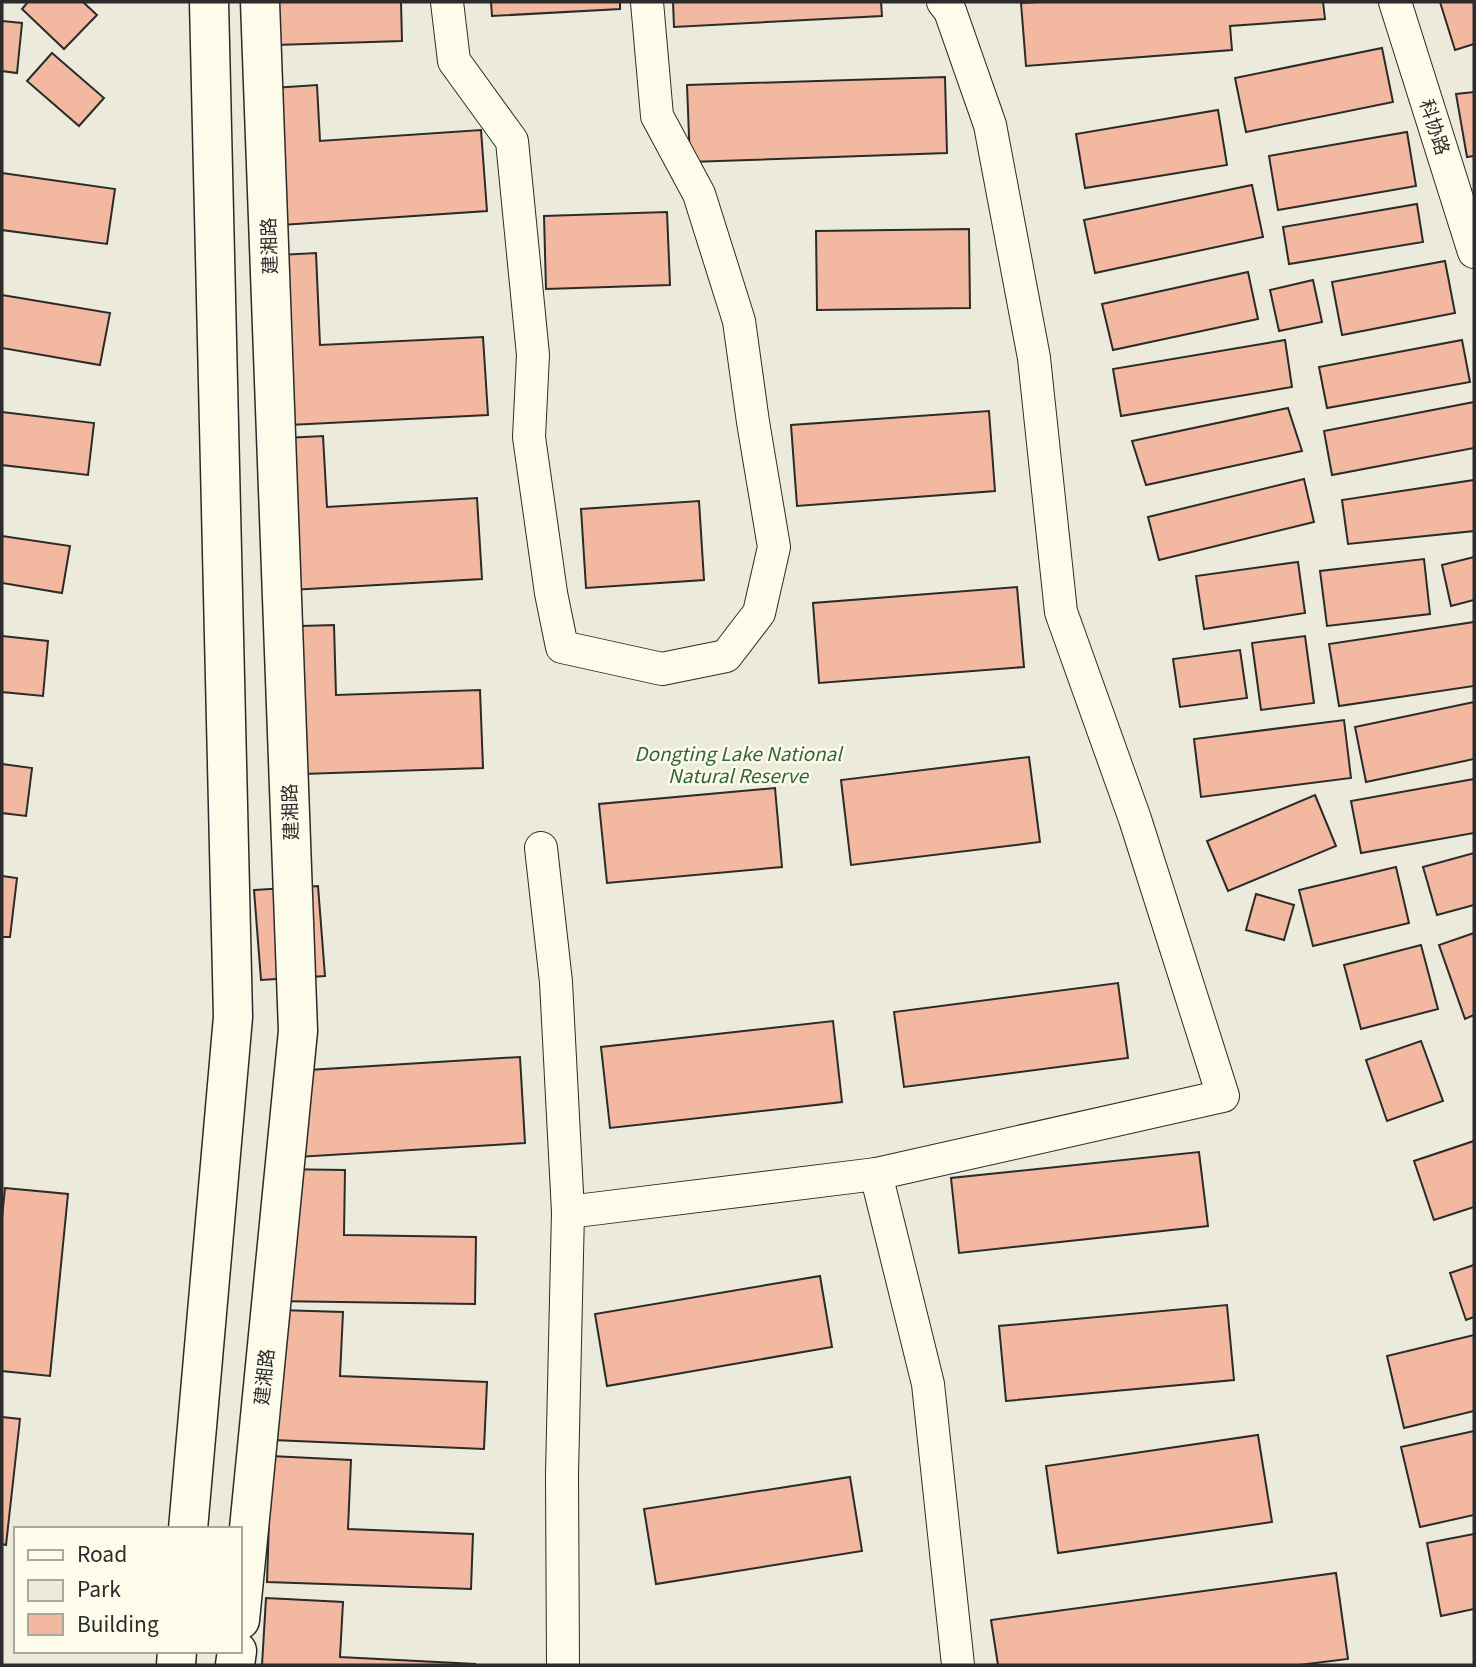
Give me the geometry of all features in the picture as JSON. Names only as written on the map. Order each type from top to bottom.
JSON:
[{"type":"main road","points":[[188,1527],[233,1017],[209,2]]},
{"type":"main road","name":"建湘路","points":[[242,1600],[298,1031],[260,2]]},
{"type":"street","points":[[447,2],[454,61],[512,141],[533,355],[529,437],[551,593],[562,648],[662,669],[726,656],[759,613],[774,547],[739,321],[699,194],[657,116],[647,2]]},
{"type":"street","points":[[568,1212],[876,1174],[1223,1096],[1135,819],[1061,612],[1034,358],[990,125],[950,11],[943,2]]},
{"type":"street","name":"科协路","points":[[1395,2],[1474,252]]},
{"type":"street","points":[[541,848],[556,982],[568,1212],[562,1474],[563,1665]]},
{"type":"street","points":[[876,1174],[928,1384],[958,1665]]},
{"type":"green space","name":"Dongting Lake National Natural Reserve","points":[[2,2],[1474,2],[1474,1665],[2,1665]]},
{"type":"building","points":[[28,2],[83,2],[97,15],[64,49],[22,9]]},
{"type":"building","points":[[275,2],[401,2],[402,41],[276,45]]},
{"type":"building","points":[[491,2],[620,2],[620,9],[492,16]]},
{"type":"building","points":[[673,2],[881,2],[882,16],[674,27]]},
{"type":"building","points":[[1323,2],[1325,19],[1230,26],[1232,50],[1026,66],[1021,3]]},
{"type":"building","points":[[1440,2],[1474,2],[1474,44],[1455,50]]},
{"type":"building","points":[[2,21],[22,23],[17,73],[2,71]]},
{"type":"building","points":[[1382,48],[1393,102],[1246,132],[1235,78]]},
{"type":"building","points":[[52,53],[104,98],[79,126],[27,81]]},
{"type":"building","points":[[945,77],[947,153],[690,162],[687,85]]},
{"type":"building","points":[[317,85],[320,141],[481,130],[487,211],[267,226],[258,89]]},
{"type":"building","points":[[1474,92],[1474,156],[1467,157],[1456,94]]},
{"type":"building","points":[[1218,110],[1227,165],[1085,188],[1076,134]]},
{"type":"building","points":[[1407,132],[1416,186],[1278,210],[1269,156]]},
{"type":"building","points":[[2,173],[115,189],[107,244],[2,230]]},
{"type":"building","points":[[1252,185],[1263,237],[1095,273],[1084,220]]},
{"type":"building","points":[[1417,204],[1423,242],[1289,264],[1283,227]]},
{"type":"building","points":[[667,212],[670,285],[546,289],[544,216]]},
{"type":"building","points":[[969,229],[970,308],[817,310],[816,231]]},
{"type":"building","points":[[316,253],[320,345],[483,337],[488,415],[269,426],[261,256]]},
{"type":"building","points":[[1445,261],[1455,313],[1342,335],[1332,282]]},
{"type":"building","points":[[1248,272],[1258,319],[1113,350],[1102,304]]},
{"type":"building","points":[[1313,280],[1322,322],[1279,331],[1270,290]]},
{"type":"building","points":[[2,295],[110,313],[100,365],[2,348]]},
{"type":"building","points":[[1285,340],[1292,387],[1121,416],[1113,369]]},
{"type":"building","points":[[1462,340],[1470,382],[1327,408],[1319,367]]},
{"type":"building","points":[[1474,402],[1474,448],[1332,475],[1324,431]]},
{"type":"building","points":[[1288,408],[1302,451],[1146,485],[1132,441]]},
{"type":"building","points":[[989,411],[995,491],[797,506],[791,425]]},
{"type":"building","points":[[2,412],[94,423],[88,475],[2,465]]},
{"type":"building","points":[[323,436],[327,507],[477,498],[482,579],[273,591],[265,439]]},
{"type":"building","points":[[1304,479],[1314,522],[1159,560],[1148,517]]},
{"type":"building","points":[[1474,480],[1474,531],[1348,544],[1342,500]]},
{"type":"building","points":[[699,501],[704,580],[586,588],[581,509]]},
{"type":"building","points":[[2,536],[70,546],[62,593],[2,583]]},
{"type":"building","points":[[1474,557],[1474,600],[1451,606],[1442,565]]},
{"type":"building","points":[[1424,559],[1430,614],[1327,626],[1320,571]]},
{"type":"building","points":[[1298,562],[1305,613],[1204,629],[1196,576]]},
{"type":"building","points":[[1017,587],[1024,667],[819,683],[813,603]]},
{"type":"building","points":[[1474,622],[1474,686],[1339,706],[1329,644]]},
{"type":"building","points":[[334,625],[336,695],[480,690],[483,768],[272,775],[267,627]]},
{"type":"building","points":[[2,636],[48,641],[43,696],[2,692]]},
{"type":"building","points":[[1305,636],[1314,703],[1261,710],[1252,643]]},
{"type":"building","points":[[1240,650],[1247,698],[1180,707],[1173,659]]},
{"type":"building","points":[[1474,702],[1474,759],[1366,782],[1355,727]]},
{"type":"building","points":[[1344,720],[1351,778],[1201,797],[1194,739]]},
{"type":"building","points":[[1029,757],[1040,842],[851,865],[841,780]]},
{"type":"building","points":[[2,764],[32,768],[26,816],[2,813]]},
{"type":"building","points":[[1474,779],[1474,833],[1361,853],[1351,801]]},
{"type":"building","points":[[775,788],[782,867],[607,883],[599,804]]},
{"type":"building","points":[[1315,795],[1336,846],[1228,891],[1207,841]]},
{"type":"building","points":[[1474,853],[1474,905],[1437,915],[1423,867]]},
{"type":"building","points":[[1396,867],[1409,923],[1313,946],[1299,890]]},
{"type":"building","points":[[2,876],[17,878],[10,937],[2,937]]},
{"type":"building","points":[[318,886],[325,976],[261,980],[254,890]]},
{"type":"building","points":[[1256,894],[1294,905],[1284,940],[1246,930]]},
{"type":"building","points":[[1474,933],[1474,1015],[1465,1019],[1439,945]]},
{"type":"building","points":[[1421,945],[1438,1009],[1361,1029],[1344,965]]},
{"type":"building","points":[[1118,983],[1128,1058],[904,1087],[894,1012]]},
{"type":"building","points":[[833,1021],[842,1102],[610,1128],[601,1047]]},
{"type":"building","points":[[1421,1041],[1443,1101],[1387,1121],[1366,1060]]},
{"type":"building","points":[[520,1057],[525,1143],[281,1158],[276,1072]]},
{"type":"building","points":[[1474,1141],[1474,1207],[1434,1220],[1414,1161]]},
{"type":"building","points":[[1199,1152],[1208,1226],[959,1253],[951,1178]]},
{"type":"building","points":[[275,1169],[345,1170],[344,1235],[476,1237],[475,1304],[273,1301]]},
{"type":"building","points":[[5,1188],[68,1194],[50,1376],[2,1371],[2,1218]]},
{"type":"building","points":[[1474,1265],[1474,1317],[1466,1320],[1450,1273]]},
{"type":"building","points":[[820,1276],[832,1347],[607,1386],[595,1314]]},
{"type":"building","points":[[1227,1305],[1234,1380],[1006,1401],[999,1326]]},
{"type":"building","points":[[279,1310],[343,1312],[340,1376],[487,1382],[484,1449],[273,1440]]},
{"type":"building","points":[[1474,1335],[1474,1411],[1404,1428],[1387,1356]]},
{"type":"building","points":[[2,1417],[20,1419],[6,1545],[2,1544]]},
{"type":"building","points":[[1474,1431],[1474,1515],[1420,1527],[1401,1447]]},
{"type":"building","points":[[1258,1435],[1272,1522],[1058,1553],[1046,1466]]},
{"type":"building","points":[[271,1456],[351,1460],[348,1529],[473,1534],[471,1589],[267,1582]]},
{"type":"building","points":[[850,1477],[862,1551],[656,1584],[644,1509]]},
{"type":"building","points":[[1474,1534],[1474,1609],[1441,1616],[1427,1543]]},
{"type":"building","points":[[1336,1573],[1348,1659],[1299,1665],[998,1665],[991,1620]]},
{"type":"building","points":[[266,1598],[343,1602],[340,1657],[475,1665],[262,1665]]}]
